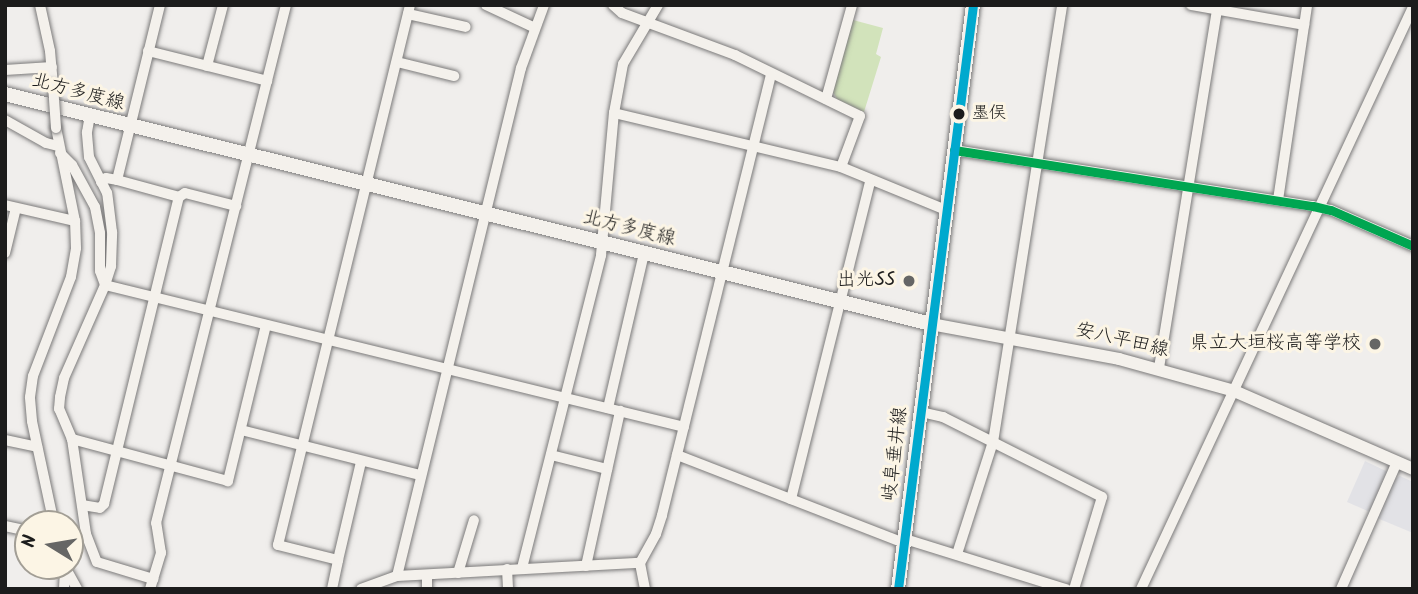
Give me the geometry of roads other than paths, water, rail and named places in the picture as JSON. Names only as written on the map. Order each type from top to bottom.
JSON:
[{"type":"main road","points":[[931,324],[973,5]]},
{"type":"main road","name":"北方多度線","points":[[5,94],[931,324]]},
{"type":"main road","name":"安八平田線","points":[[931,324],[1010,337],[1159,369],[1234,391],[1413,469]]},
{"type":"main road","name":"岐阜垂井線","points":[[898,589],[931,324]]},
{"type":"street","points":[[40,5],[52,67],[55,128],[75,221],[76,248],[71,278],[33,376],[30,397],[37,447],[51,510]]},
{"type":"street","points":[[117,180],[160,5]]},
{"type":"street","points":[[207,66],[223,5]]},
{"type":"street","points":[[90,115],[87,132],[89,157],[107,193],[112,232],[111,266],[64,378],[59,409],[72,439],[86,534],[97,562],[152,584],[161,553],[156,523],[286,5]]},
{"type":"street","points":[[486,5],[533,27]]},
{"type":"street","points":[[397,576],[533,27],[544,5]]},
{"type":"street","points":[[613,5],[622,13],[735,55],[855,113],[861,119],[841,167]]},
{"type":"street","points":[[522,568],[602,243],[614,113],[625,58],[658,5]]},
{"type":"street","points":[[826,99],[852,5]]},
{"type":"street","points":[[957,554],[993,442],[1062,5]]},
{"type":"street","points":[[1191,5],[1218,7],[1304,25]]},
{"type":"street","points":[[1278,200],[1307,5]]},
{"type":"street","points":[[1159,369],[1218,7]]},
{"type":"street","points":[[1141,589],[1413,7]]},
{"type":"street","points":[[338,560],[278,545],[410,10],[466,27]]},
{"type":"street","points":[[148,51],[267,81]]},
{"type":"street","points":[[397,62],[454,76]]},
{"type":"street","points":[[5,70],[52,67]]},
{"type":"street","points":[[645,589],[640,563],[656,534],[771,74]]},
{"type":"street","points":[[614,113],[841,167],[946,210]]},
{"type":"street","points":[[5,120],[59,149],[72,165],[95,207],[100,233],[100,271],[105,285]]},
{"type":"street","points":[[954,150],[1320,208],[1413,246]]},
{"type":"street","points":[[101,182],[106,178],[117,180],[179,197]]},
{"type":"street","points":[[791,499],[870,181]]},
{"type":"street","points":[[82,505],[100,508],[104,504],[179,197],[185,193],[236,206]]},
{"type":"street","points":[[5,205],[75,221]]},
{"type":"street","points":[[5,253],[16,208]]},
{"type":"street","points":[[608,408],[644,253]]},
{"type":"street","points":[[105,285],[684,427]]},
{"type":"street","points":[[72,439],[228,481],[266,326]]},
{"type":"street","points":[[586,566],[620,411]]},
{"type":"street","points":[[921,412],[943,417],[1102,497],[1074,589]]},
{"type":"street","points":[[241,430],[420,475]]},
{"type":"street","points":[[5,440],[37,447]]},
{"type":"street","points":[[551,455],[607,469]]},
{"type":"street","points":[[677,455],[904,542],[957,554],[1066,589]]},
{"type":"street","points":[[332,589],[361,462]]},
{"type":"street","points":[[1341,589],[1397,462]]},
{"type":"street","points":[[458,573],[474,520]]},
{"type":"street","points":[[361,589],[378,586],[397,576],[640,563]]},
{"type":"street","points":[[507,569],[508,589]]},
{"type":"street","points":[[427,575],[428,589]]},
{"type":"place","name":"墨俣","points":[[959,114]]},
{"type":"place","name":"出光SS","points":[[909,281]]},
{"type":"place","name":"県立大垣桜高等学校","points":[[1375,344]]}]
